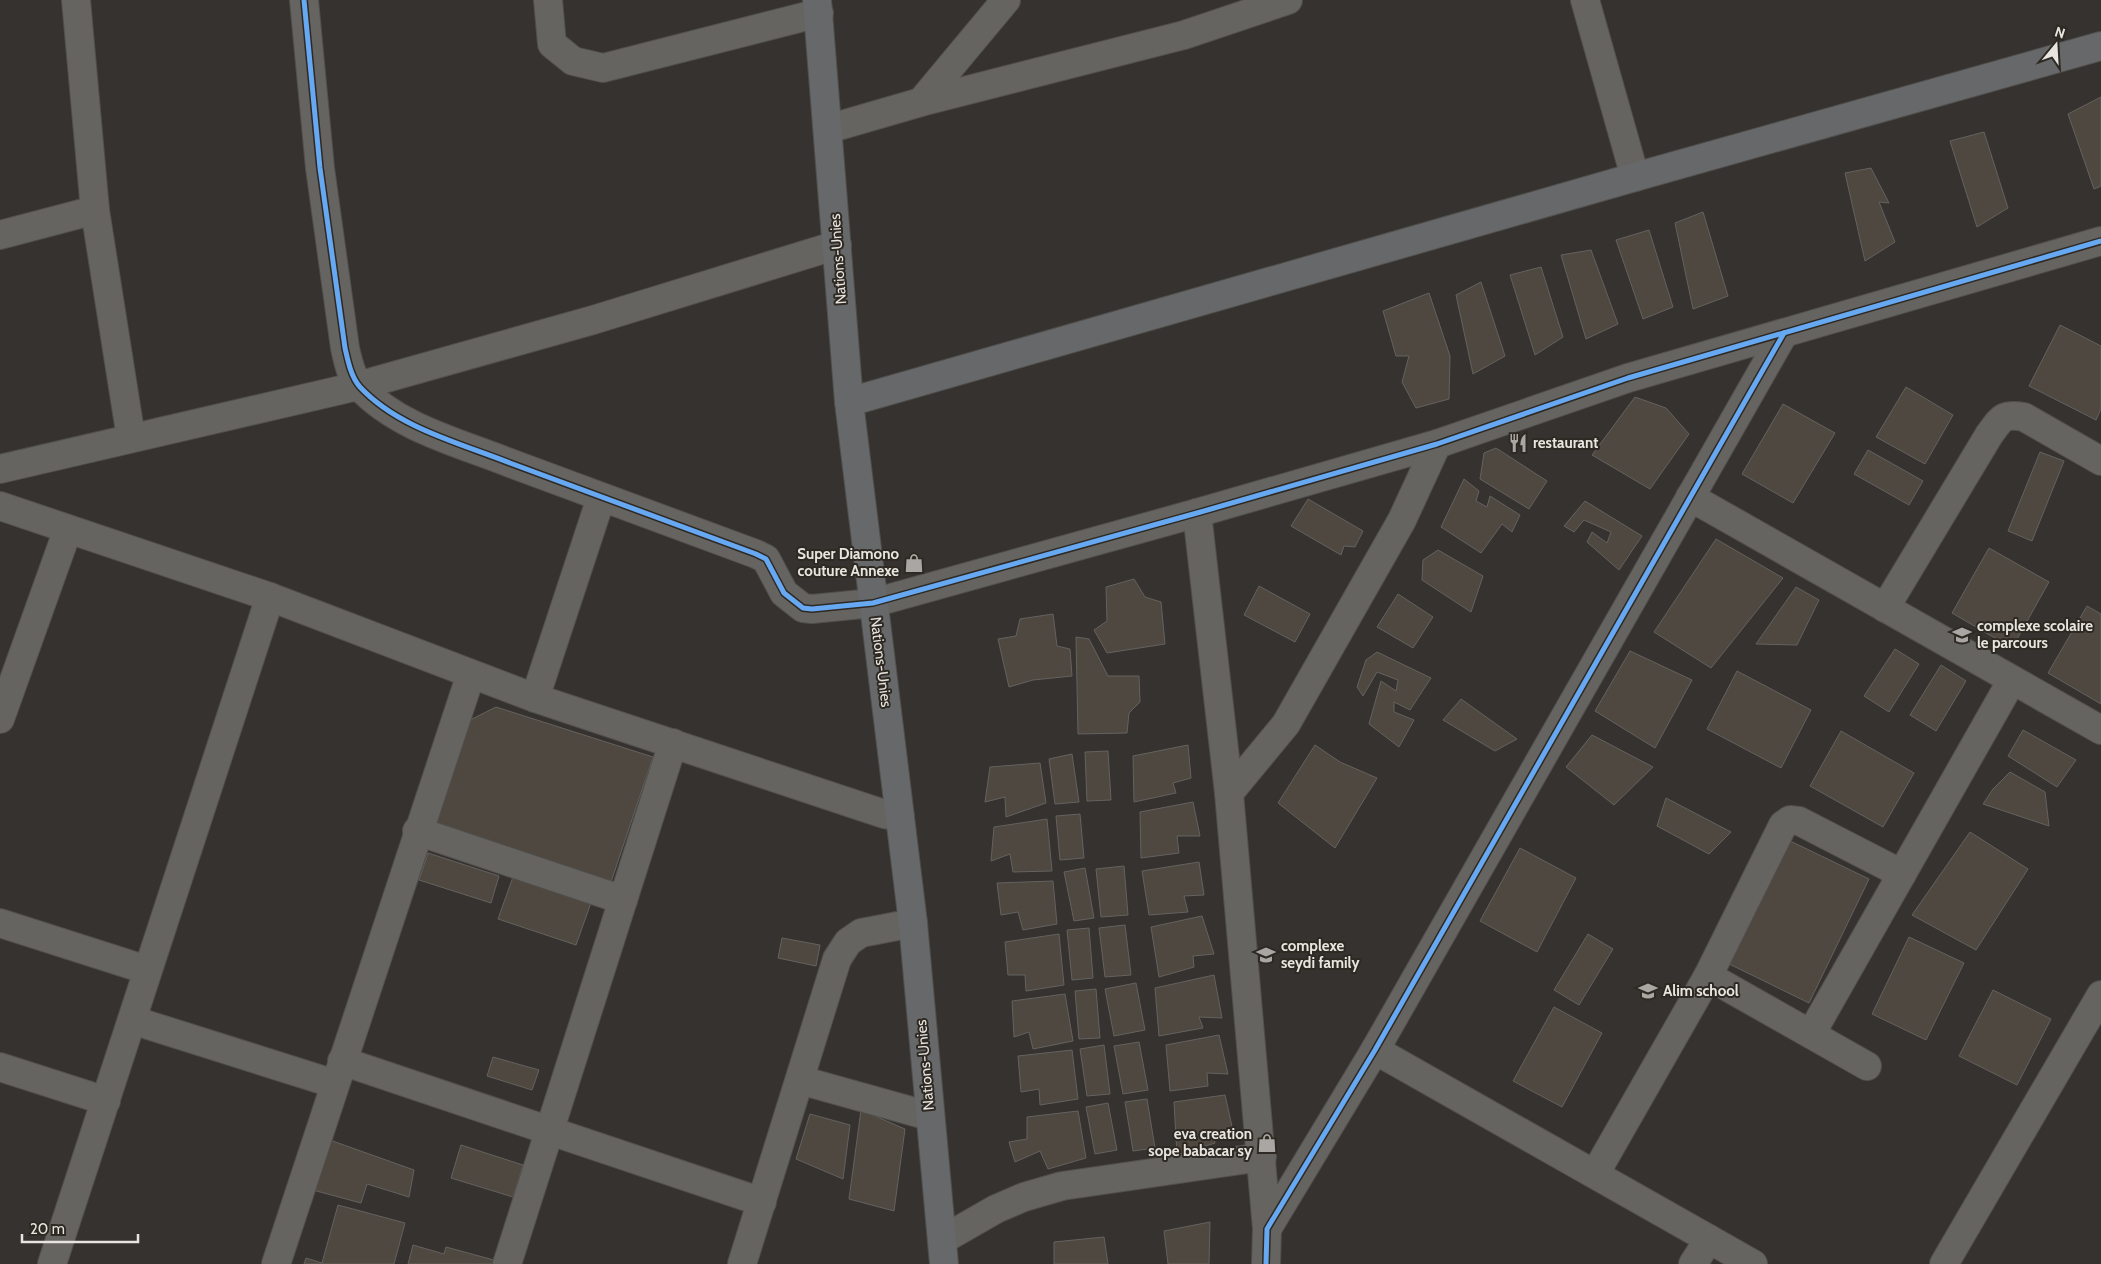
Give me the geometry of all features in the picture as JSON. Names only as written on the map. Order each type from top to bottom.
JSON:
[{"type":"main road","name":"Nations-Unies","points":[[818,6],[849,402],[912,923],[943,1252]]},
{"type":"main road","points":[[849,402],[1635,176],[2101,46]]},
{"type":"street","points":[[76,0],[95,210],[131,438]]},
{"type":"street","points":[[304,0],[320,168],[345,348],[358,386],[384,408],[413,425],[601,498],[766,559],[784,593],[803,608],[812,609],[873,602],[1197,513],[1437,444],[1628,378],[2101,241]]},
{"type":"street","points":[[548,0],[552,44],[573,61],[603,68],[818,6]]},
{"type":"street","points":[[921,102],[1006,0]]},
{"type":"street","points":[[828,129],[921,102],[1184,35],[1288,0]]},
{"type":"street","points":[[1585,0],[1635,176]]},
{"type":"street","points":[[0,235],[95,210]]},
{"type":"street","points":[[0,469],[358,386],[593,320],[837,245]]},
{"type":"street","points":[[1267,1229],[1375,1050],[1784,332]]},
{"type":"street","points":[[1885,608],[1989,435],[2002,418],[2012,415],[2024,417],[2101,461]]},
{"type":"street","points":[[1229,793],[1286,724],[1402,520],[1437,444]]},
{"type":"street","points":[[1690,497],[2101,730]]},
{"type":"street","points":[[535,698],[601,498]]},
{"type":"street","points":[[0,506],[270,597],[535,698],[884,814],[900,817]]},
{"type":"street","points":[[1197,513],[1229,793],[1262,1157],[1267,1229],[1266,1264]]},
{"type":"street","points":[[0,719],[68,529]]},
{"type":"street","points":[[52,1264],[270,597]]},
{"type":"street","points":[[276,1264],[417,831],[471,674]]},
{"type":"street","points":[[1811,1034],[2012,680]]},
{"type":"street","points":[[506,1264],[673,743]]},
{"type":"street","points":[[1595,1174],[1708,976],[1783,824],[1790,820],[1799,821],[1902,874]]},
{"type":"street","points":[[417,831],[623,900]]},
{"type":"street","points":[[0,922],[148,970]]},
{"type":"street","points":[[742,1264],[837,960],[848,942],[861,933],[912,923]]},
{"type":"street","points":[[1708,976],[1867,1066]]},
{"type":"street","points":[[1944,1264],[2101,995]]},
{"type":"street","points":[[132,1020],[338,1072],[550,1130],[762,1202]]},
{"type":"street","points":[[1375,1050],[1753,1264]]},
{"type":"street","points":[[0,1068],[106,1101]]},
{"type":"street","points":[[800,1080],[929,1116]]},
{"type":"street","points":[[943,1252],[996,1209],[1024,1197],[1062,1186],[1262,1157]]},
{"type":"street","points":[[1693,1264],[1709,1239]]},
{"type":"building","points":[[2101,97],[2101,186],[2094,189],[2068,114]]},
{"type":"building","points":[[1984,132],[2008,208],[1977,227],[1950,141]]},
{"type":"building","points":[[1871,168],[1889,203],[1879,202],[1895,242],[1865,261],[1845,173]]},
{"type":"building","points":[[1703,212],[1728,296],[1693,309],[1675,223]]},
{"type":"building","points":[[1649,230],[1673,307],[1643,319],[1616,240]]},
{"type":"building","points":[[1591,250],[1618,324],[1586,339],[1561,255]]},
{"type":"building","points":[[1541,267],[1563,337],[1535,355],[1510,275]]},
{"type":"building","points":[[1481,282],[1505,356],[1473,374],[1456,295]]},
{"type":"building","points":[[1429,293],[1450,356],[1449,399],[1416,408],[1402,382],[1409,356],[1396,356],[1383,311]]},
{"type":"building","points":[[2060,325],[2101,346],[2101,409],[2096,420],[2029,386]]},
{"type":"building","points":[[1906,387],[1953,415],[1925,464],[1876,437]]},
{"type":"building","points":[[1635,397],[1666,408],[1689,434],[1650,489],[1592,455]]},
{"type":"building","points":[[1783,404],[1835,433],[1793,503],[1742,474]]},
{"type":"building","points":[[1496,448],[1547,481],[1529,509],[1480,479],[1484,453]]},
{"type":"building","points":[[1868,450],[1923,481],[1909,505],[1854,474]]},
{"type":"building","points":[[2040,452],[2064,461],[2032,541],[2008,531]]},
{"type":"building","points":[[1464,479],[1479,491],[1476,501],[1487,507],[1490,496],[1520,515],[1512,532],[1502,524],[1481,553],[1441,527]]},
{"type":"building","points":[[1308,499],[1363,531],[1355,547],[1344,546],[1341,555],[1291,526]]},
{"type":"building","points":[[1585,501],[1642,536],[1619,570],[1587,542],[1592,532],[1607,543],[1611,532],[1584,520],[1574,532],[1564,526]]},
{"type":"building","points":[[1716,539],[1783,578],[1711,668],[1654,632]]},
{"type":"building","points":[[1989,548],[2049,582],[2012,648],[1952,613]]},
{"type":"building","points":[[1438,550],[1483,576],[1471,612],[1422,580],[1423,560]]},
{"type":"building","points":[[1134,579],[1145,597],[1161,602],[1165,644],[1107,653],[1094,630],[1107,621],[1106,587]]},
{"type":"building","points":[[1259,586],[1310,614],[1295,642],[1244,615]]},
{"type":"building","points":[[1796,587],[1819,600],[1797,645],[1756,644]]},
{"type":"building","points":[[1398,594],[1433,617],[1413,648],[1377,627]]},
{"type":"building","points":[[2087,606],[2101,614],[2101,704],[2048,673]]},
{"type":"building","points":[[1053,614],[1057,646],[1070,649],[1072,676],[1033,680],[1009,687],[998,639],[1016,636],[1020,619]]},
{"type":"building","points":[[1076,637],[1089,639],[1108,676],[1139,676],[1140,702],[1129,713],[1127,733],[1078,734]]},
{"type":"building","points":[[1895,649],[1919,664],[1889,712],[1864,696]]},
{"type":"building","points":[[1630,651],[1692,680],[1655,748],[1595,711]]},
{"type":"building","points":[[1377,652],[1431,678],[1410,710],[1394,702],[1394,712],[1414,720],[1399,747],[1369,724],[1381,681],[1396,691],[1398,680],[1377,672],[1363,696],[1357,687],[1366,660]]},
{"type":"building","points":[[1941,665],[1966,681],[1936,731],[1910,715]]},
{"type":"building","points":[[1737,671],[1811,710],[1781,768],[1707,729]]},
{"type":"building","points":[[1461,699],[1517,739],[1495,751],[1443,720]]},
{"type":"building","points":[[496,707],[653,757],[610,885],[433,827],[468,721]]},
{"type":"building","points":[[2023,730],[2076,760],[2057,787],[2008,756]]},
{"type":"building","points":[[1841,731],[1914,773],[1883,827],[1810,786]]},
{"type":"building","points":[[1592,735],[1653,767],[1614,805],[1566,767]]},
{"type":"building","points":[[1188,745],[1191,778],[1173,783],[1176,793],[1134,802],[1133,756]]},
{"type":"building","points":[[1315,745],[1340,762],[1377,778],[1335,848],[1278,803]]},
{"type":"building","points":[[1108,751],[1111,800],[1087,801],[1085,752]]},
{"type":"building","points":[[1072,754],[1079,802],[1055,804],[1049,759]]},
{"type":"building","points":[[1040,763],[1046,803],[1006,817],[1005,797],[985,802],[990,767]]},
{"type":"building","points":[[2010,772],[2045,792],[2049,826],[1983,804],[1993,789]]},
{"type":"building","points":[[1666,798],[1731,832],[1709,854],[1657,826]]},
{"type":"building","points":[[1193,802],[1200,836],[1177,836],[1179,853],[1141,858],[1140,812]]},
{"type":"building","points":[[1080,814],[1084,858],[1060,860],[1056,816]]},
{"type":"building","points":[[1047,819],[1052,871],[1013,872],[1010,854],[991,861],[994,827]]},
{"type":"building","points":[[1970,832],[2028,869],[1976,950],[1912,915]]},
{"type":"building","points":[[1784,838],[1869,879],[1809,1003],[1723,961]]},
{"type":"building","points":[[1520,848],[1576,878],[1537,952],[1480,921]]},
{"type":"building","points":[[428,853],[499,876],[491,903],[419,880]]},
{"type":"building","points":[[1199,862],[1204,895],[1184,896],[1188,912],[1149,915],[1142,871]]},
{"type":"building","points":[[1124,866],[1128,915],[1101,917],[1096,869]]},
{"type":"building","points":[[1085,868],[1094,918],[1074,921],[1064,872]]},
{"type":"building","points":[[514,874],[592,900],[576,945],[498,919]]},
{"type":"building","points":[[1053,881],[1057,924],[1023,930],[1018,912],[1001,915],[997,883]]},
{"type":"building","points":[[1202,916],[1214,954],[1193,956],[1194,967],[1159,977],[1151,927]]},
{"type":"building","points":[[1125,925],[1131,975],[1105,977],[1099,928]]},
{"type":"building","points":[[1089,928],[1093,978],[1072,980],[1067,930]]},
{"type":"building","points":[[1059,934],[1064,985],[1026,991],[1025,975],[1008,975],[1005,942]]},
{"type":"building","points":[[1588,934],[1613,949],[1579,1005],[1554,990]]},
{"type":"building","points":[[1909,937],[1964,963],[1926,1040],[1872,1014]]},
{"type":"building","points":[[782,938],[820,945],[816,966],[778,958]]},
{"type":"building","points":[[1214,975],[1222,1018],[1199,1017],[1203,1028],[1159,1036],[1155,988]]},
{"type":"building","points":[[1136,983],[1145,1030],[1114,1036],[1105,989]]},
{"type":"building","points":[[1096,989],[1100,1038],[1079,1039],[1075,991]]},
{"type":"building","points":[[1993,990],[2051,1019],[2017,1085],[1959,1056]]},
{"type":"building","points":[[1065,994],[1073,1041],[1033,1049],[1029,1032],[1014,1037],[1012,1001]]},
{"type":"building","points":[[1554,1007],[1602,1033],[1562,1107],[1513,1081]]},
{"type":"building","points":[[1219,1035],[1228,1074],[1207,1073],[1208,1086],[1170,1091],[1166,1045]]},
{"type":"building","points":[[1139,1042],[1148,1090],[1123,1094],[1114,1046]]},
{"type":"building","points":[[1104,1045],[1110,1094],[1087,1096],[1080,1049]]},
{"type":"building","points":[[1072,1050],[1078,1099],[1040,1105],[1039,1089],[1021,1092],[1018,1056]]},
{"type":"building","points":[[493,1057],[539,1070],[532,1090],[487,1076]]},
{"type":"building","points":[[1225,1095],[1233,1131],[1213,1132],[1215,1143],[1177,1155],[1174,1102]]},
{"type":"building","points":[[1147,1099],[1155,1148],[1133,1151],[1125,1102]]},
{"type":"building","points":[[1108,1103],[1117,1150],[1095,1154],[1086,1107]]},
{"type":"building","points":[[861,1110],[905,1129],[894,1211],[849,1199]]},
{"type":"building","points":[[1078,1111],[1086,1158],[1048,1169],[1040,1151],[1015,1162],[1009,1142],[1027,1139],[1027,1117]]},
{"type":"building","points":[[810,1114],[850,1125],[843,1179],[796,1159]]},
{"type":"building","points":[[327,1139],[414,1170],[409,1197],[367,1184],[361,1203],[309,1189]]},
{"type":"building","points":[[461,1145],[523,1165],[513,1197],[451,1178]]},
{"type":"building","points":[[338,1205],[405,1223],[394,1264],[304,1264],[306,1258],[322,1263]]},
{"type":"building","points":[[1210,1222],[1209,1264],[1168,1264],[1164,1231]]},
{"type":"building","points":[[1104,1237],[1108,1264],[1054,1264],[1054,1242]]},
{"type":"building","points":[[413,1245],[444,1254],[446,1247],[501,1262],[500,1264],[408,1264]]},
{"type":"cycle path","points":[[304,0],[320,168],[345,348],[352,374],[360,387],[392,413],[430,433],[756,554],[766,559],[784,593],[803,608],[812,609],[873,603],[1197,513],[1437,444],[1628,378],[2101,241]]},
{"type":"cycle path","points":[[1266,1264],[1267,1229],[1375,1050],[1784,333]]},
{"type":"place","name":"restaurant","points":[[1518,443]]},
{"type":"place","name":"Super Diamono couture Annexe","points":[[914,563]]},
{"type":"place","name":"complexe scolaire le parcours","points":[[1962,635]]},
{"type":"place","name":"complexe seydi family","points":[[1266,955]]},
{"type":"place","name":"Alim school","points":[[1648,991]]},
{"type":"place","name":"eva creation sope babacar sy","points":[[1267,1143]]}]
